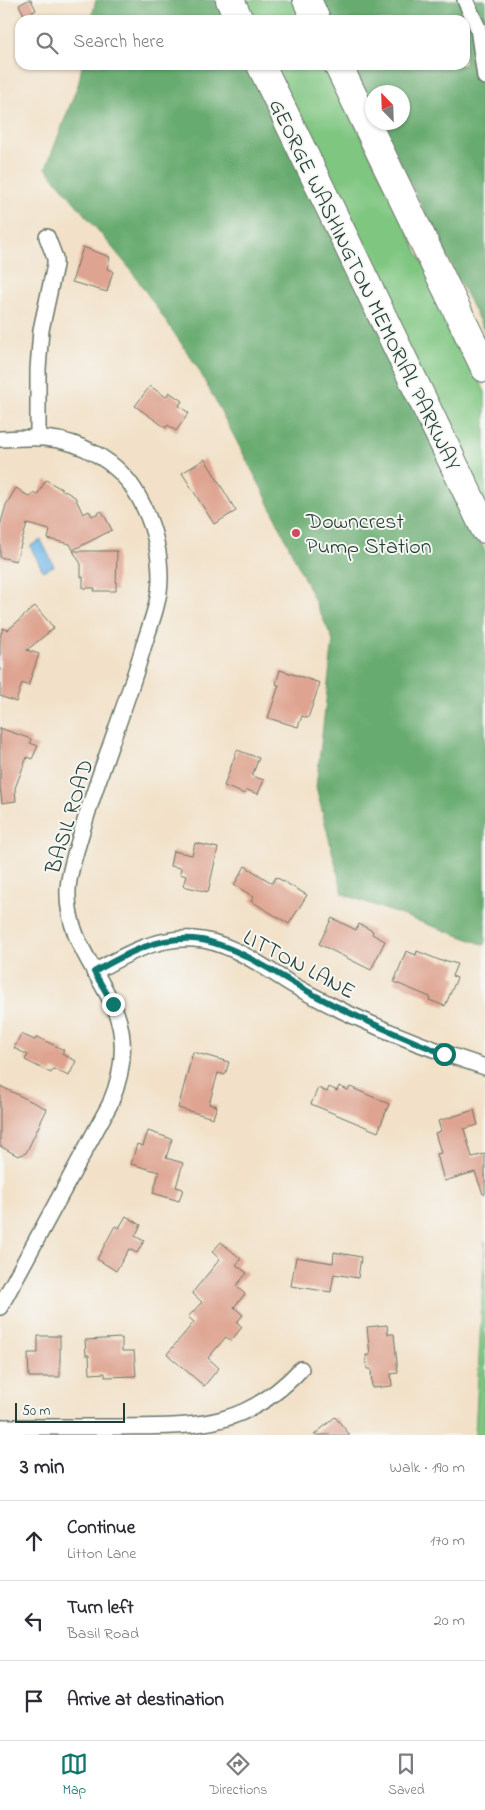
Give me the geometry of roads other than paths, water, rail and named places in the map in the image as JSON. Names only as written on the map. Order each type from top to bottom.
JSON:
[{"type":"highway","points":[[230,0],[237,15]]},
{"type":"highway","points":[[307,0],[314,15]]},
{"type":"highway","name":"GEORGE WASHINGTON MEMORIAL PARKWAY","points":[[263,70],[485,529]]},
{"type":"highway","points":[[340,70],[485,368]]},
{"type":"street","points":[[465,0],[478,28],[485,77]]},
{"type":"street","points":[[38,438],[38,369],[41,330],[55,265],[55,258],[47,237]]},
{"type":"street","name":"BASIL ROAD","points":[[0,439],[38,438],[65,442],[85,448],[104,459],[120,472],[134,489],[146,510],[155,532],[159,555],[160,580],[157,602],[132,684],[89,806],[75,854],[68,887],[69,911],[73,931],[78,944],[113,1004],[119,1024],[122,1064],[118,1085],[106,1112],[0,1307]]},
{"type":"street","name":"LITTON LANE","points":[[94,972],[126,954],[158,942],[176,939],[196,939],[218,944],[243,955],[294,986],[355,1016],[444,1054],[485,1067]]},
{"type":"street","points":[[0,1427],[167,1427],[202,1425],[222,1420],[256,1406],[276,1394],[301,1369]]},
{"type":"water","points":[[41,540],[54,566],[43,571],[30,546]]},
{"type":"place","name":"Downcrest Pump Station","points":[[296,533]]}]
